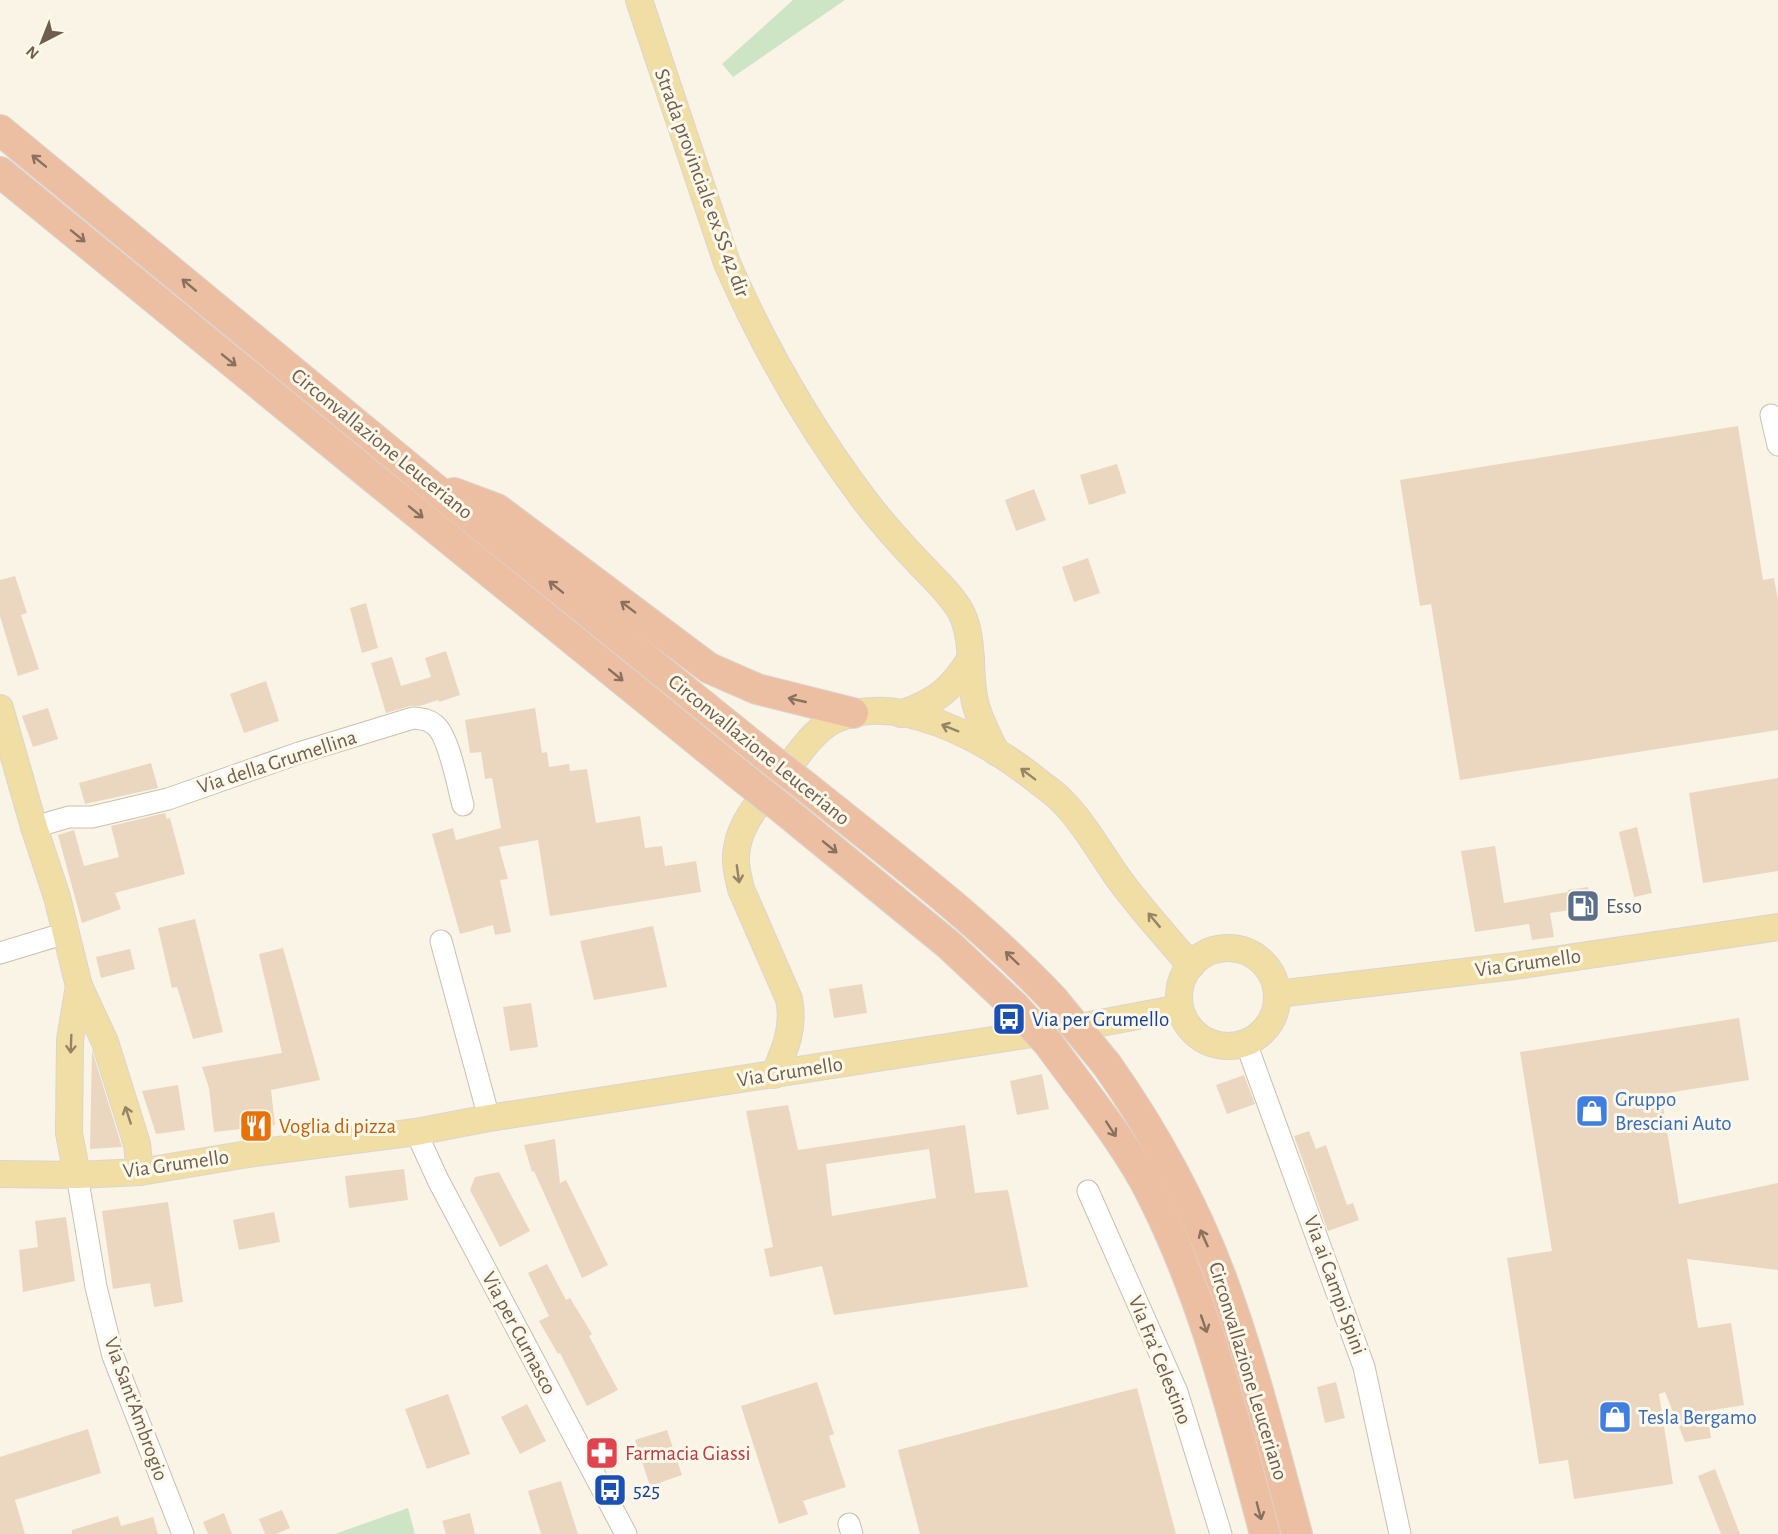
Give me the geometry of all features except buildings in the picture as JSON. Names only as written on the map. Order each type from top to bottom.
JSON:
[{"type":"highway","name":"Circonvallazione Leuceriano","points":[[0,130],[428,483],[952,904],[1009,955],[1053,999],[1107,1065],[1130,1099],[1188,1202],[1233,1311],[1297,1534]]},
{"type":"highway","name":"Circonvallazione Leuceriano","points":[[0,172],[949,945],[1015,1007],[1048,1043],[1110,1126],[1143,1180],[1188,1278],[1233,1415],[1265,1534]]},
{"type":"highway","points":[[0,192],[33,199]]},
{"type":"highway","points":[[428,483],[497,509],[709,668],[757,689],[854,713]]},
{"type":"main road","name":"Strada provinciale ex SS 42 dir","points":[[639,0],[727,263],[743,301],[779,370],[837,463],[893,536],[947,592],[960,611],[967,627],[975,700],[996,752]]},
{"type":"main road","points":[[901,714],[918,708],[947,691],[971,658]]},
{"type":"main road","points":[[0,708],[66,933],[79,986],[105,1042],[137,1144],[141,1172]]},
{"type":"main road","points":[[774,1075],[788,1040],[791,1011],[789,999],[741,889],[736,870],[736,848],[749,818],[804,746],[832,721],[854,713],[883,711],[945,726],[996,752],[1059,798],[1098,847],[1116,875],[1191,966]]},
{"type":"main road","name":"Via Grumello","points":[[1277,993],[1514,966],[1778,927]]},
{"type":"main road","points":[[1215,950],[1243,951],[1256,957],[1273,979],[1277,993],[1274,1013],[1268,1026],[1246,1043],[1232,1046],[1219,1046],[1194,1033],[1185,1021],[1180,1008],[1179,993],[1183,978],[1202,956],[1215,950]]},
{"type":"main road","points":[[77,1175],[69,1133],[70,1040],[79,986]]},
{"type":"main road","name":"Via Grumello","points":[[0,1174],[77,1175],[141,1172],[248,1154],[416,1132],[489,1118],[1090,1025],[1180,1008]]},
{"type":"street","name":"Via della Grumellina","points":[[34,827],[69,817],[92,817],[168,799],[299,753],[413,718],[426,719],[436,725],[444,735],[463,806]]},
{"type":"street","points":[[0,953],[66,933]]},
{"type":"street","points":[[441,941],[489,1118]]},
{"type":"street","name":"Via ai Campi Spini","points":[[1246,1043],[1364,1367],[1400,1534]]},
{"type":"street","name":"Via per Curnasco","points":[[416,1132],[438,1180],[626,1534]]},
{"type":"street","name":"Via Sant'Ambrogio","points":[[77,1175],[96,1287],[113,1356],[183,1534]]},
{"type":"street","name":"Via Fra' Celestino","points":[[1088,1191],[1177,1392],[1221,1534]]},
{"type":"green space","points":[[793,0],[845,0],[733,77],[722,64]]},
{"type":"green space","points":[[408,1508],[415,1534],[335,1534]]},
{"type":"place","name":"Esso","points":[[1583,906]]},
{"type":"place","name":"Via per Grumello","points":[[1009,1019]]},
{"type":"place","name":"Gruppo Bresciani Auto","points":[[1592,1111]]},
{"type":"place","name":"Voglia di pizza","points":[[256,1126]]},
{"type":"place","name":"Tesla Bergamo","points":[[1615,1417]]},
{"type":"place","name":"Farmacia Giassi","points":[[602,1453]]},
{"type":"place","name":"525","points":[[610,1490]]}]
